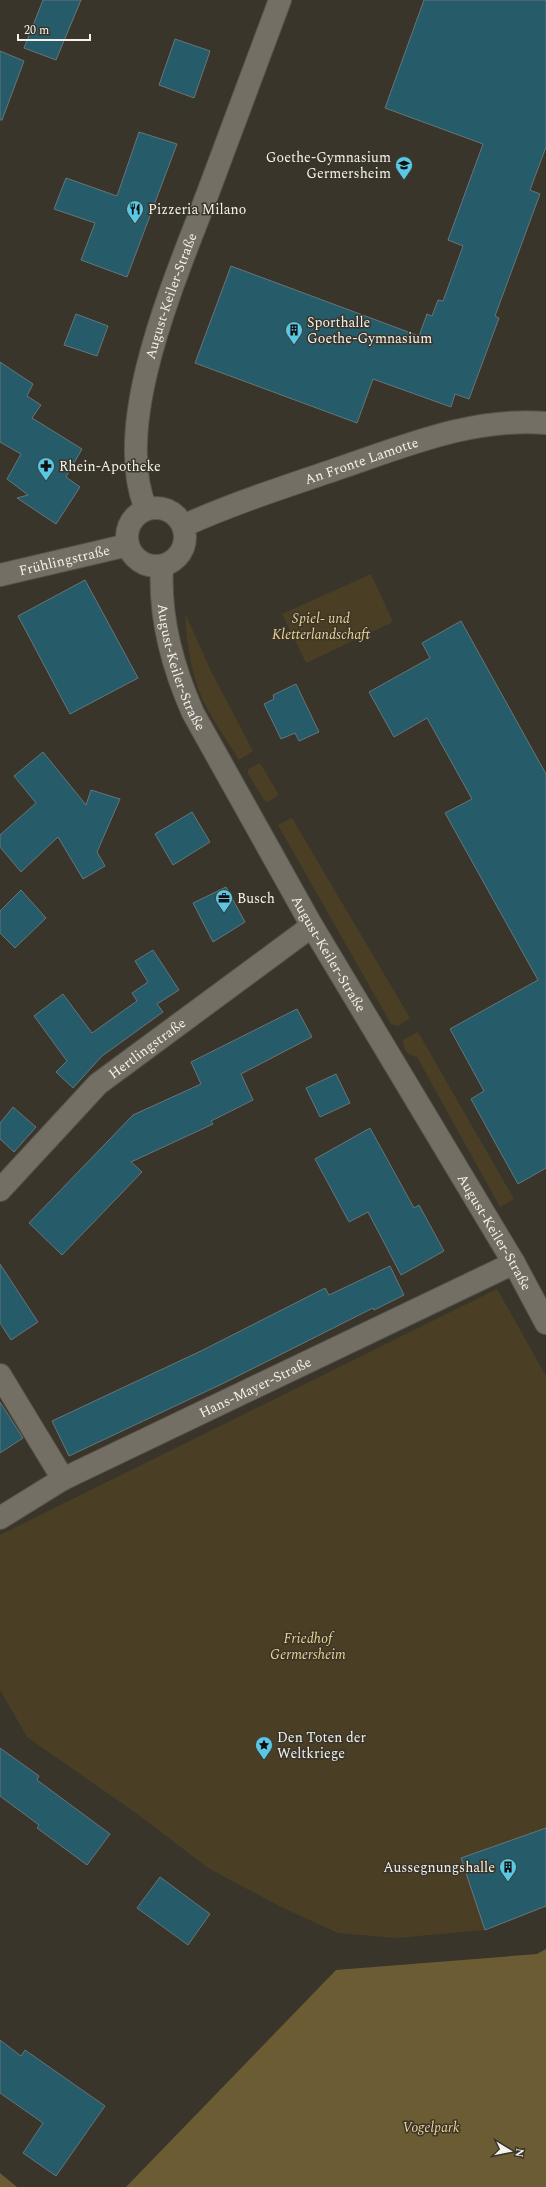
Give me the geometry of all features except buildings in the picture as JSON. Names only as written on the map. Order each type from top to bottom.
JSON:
[{"type":"street","name":"August-Keiler-Straße","points":[[146,509],[138,482],[135,452],[138,419],[146,376],[161,318],[280,0]]},
{"type":"street","name":"An Fronte Lamotte","points":[[183,526],[212,513],[310,478],[464,428],[496,424],[546,423]]},
{"type":"street","points":[[164,508],[175,515],[183,526],[185,543],[182,551],[170,563],[162,566],[153,566],[137,559],[128,545],[128,527],[138,513],[146,509],[164,508]]},
{"type":"street","name":"Frühlingstraße","points":[[0,575],[128,545]]},
{"type":"street","name":"August-Keiler-Straße","points":[[162,566],[161,582],[169,645],[182,690],[193,714],[312,926],[514,1263],[546,1323]]},
{"type":"street","name":"Hertlingstraße","points":[[0,1190],[98,1084],[312,926]]},
{"type":"street","name":"Hans-Mayer-Straße","points":[[0,1518],[63,1478],[514,1263]]},
{"type":"street","points":[[0,1375],[63,1478]]},
{"type":"green space","name":"Spiel- und Kletterlandschaft","points":[[371,574],[393,622],[306,663],[282,614]]},
{"type":"green space","points":[[185,613],[211,671],[253,751],[239,760],[212,716],[198,688],[191,663]]},
{"type":"green space","points":[[260,763],[279,795],[268,802],[265,801],[248,774],[248,769]]},
{"type":"green space","points":[[292,818],[410,1018],[398,1026],[391,1024],[278,825]]},
{"type":"green space","points":[[418,1032],[514,1199],[500,1207],[417,1057],[408,1053],[404,1047],[403,1040]]},
{"type":"green space","name":"Friedhof Germersheim","points":[[497,1289],[546,1376],[546,1906],[485,1930],[396,1938],[338,1933],[281,1907],[208,1868],[136,1813],[27,1737],[0,1690],[0,1535]]},
{"type":"green space","name":"Vogelpark","points":[[546,1949],[546,2187],[126,2187],[336,1970],[537,1954]]},
{"type":"green space","points":[[0,2173],[17,2187],[0,2187]]},
{"type":"place","name":"Goethe-Gymnasium Germersheim","points":[[404,180]]},
{"type":"place","name":"Pizzeria Milano","points":[[135,224]]},
{"type":"place","name":"Sporthalle Goethe-Gymnasium","points":[[294,345]]},
{"type":"place","name":"Rhein-Apotheke","points":[[46,481]]},
{"type":"place","name":"Busch","points":[[224,913]]},
{"type":"place","name":"Den Toten der Weltkriege","points":[[264,1760]]},
{"type":"place","name":"Aussegnungshalle","points":[[508,1882]]}]
